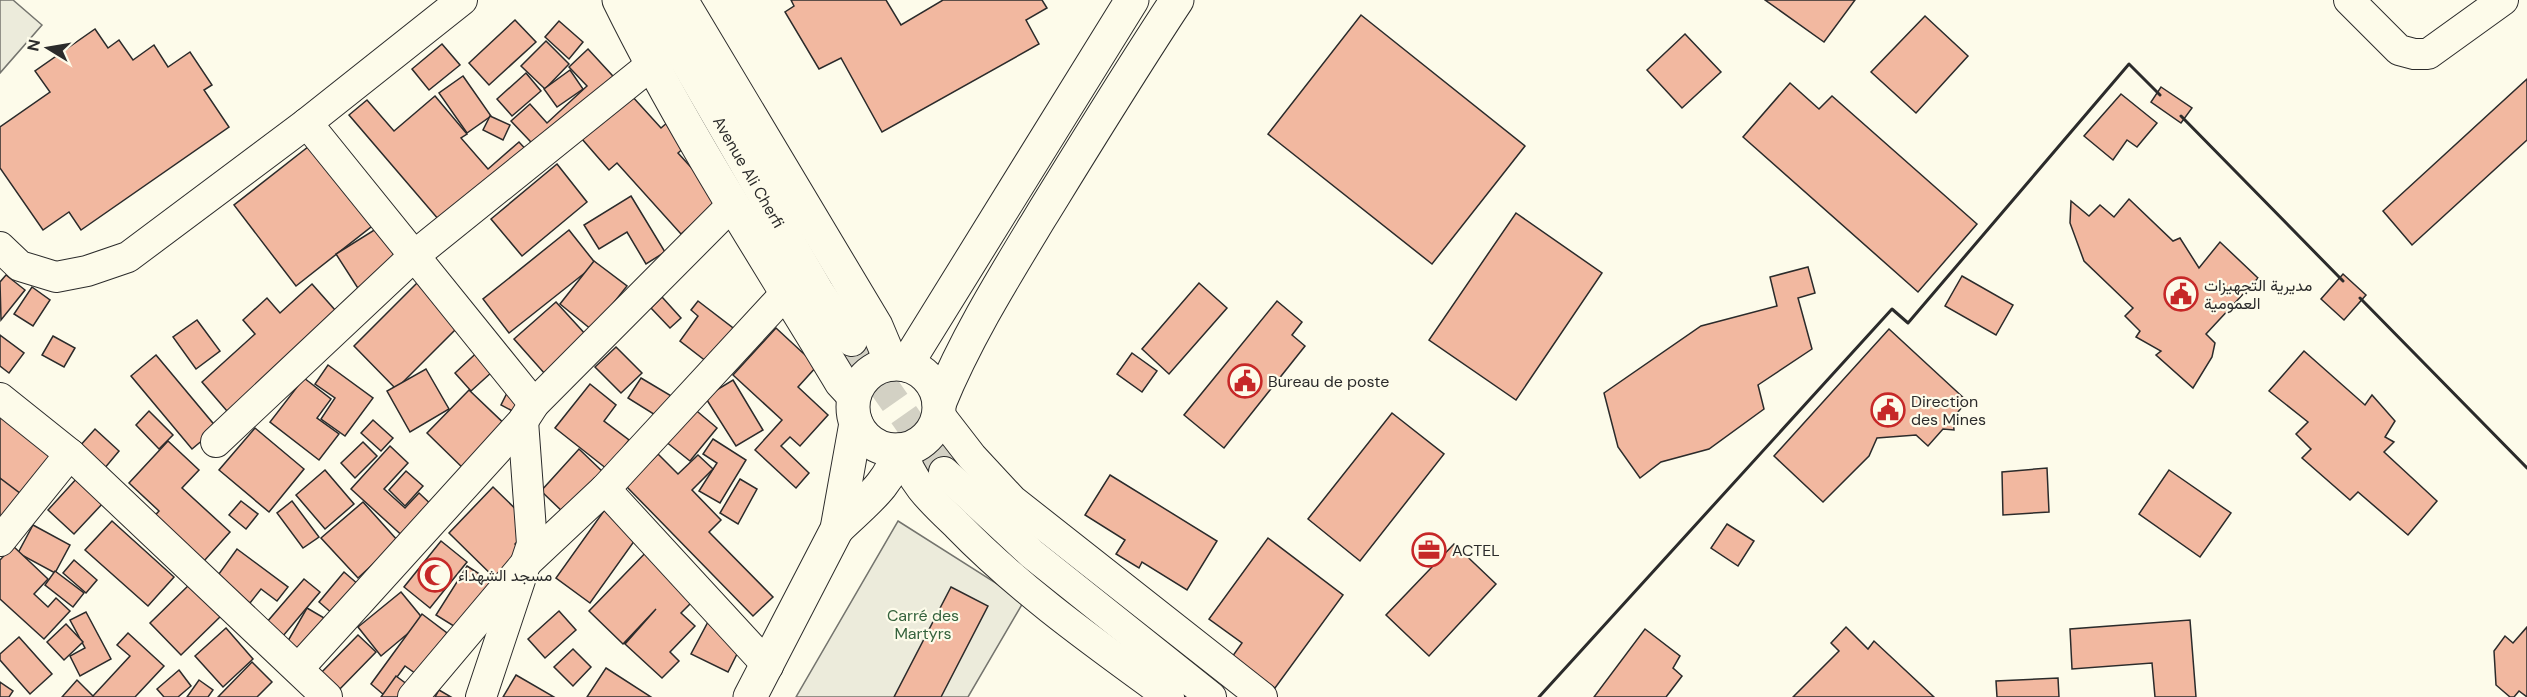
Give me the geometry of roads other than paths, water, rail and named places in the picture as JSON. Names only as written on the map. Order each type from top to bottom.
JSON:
[{"type":"street","points":[[0,247],[20,266],[56,277],[87,271],[128,257],[307,123],[462,0]]},
{"type":"street","points":[[619,0],[651,65],[732,205],[841,382],[872,443],[900,449],[926,437],[957,363],[990,300],[1129,72],[1177,0]]},
{"type":"street","name":"Avenue Ali Cherfi","points":[[650,0],[819,292],[852,341]]},
{"type":"street","points":[[681,0],[899,364]]},
{"type":"street","points":[[899,364],[1132,0]]},
{"type":"street","points":[[2349,0],[2399,50],[2414,54],[2428,54],[2497,2]]},
{"type":"street","points":[[216,442],[415,255],[651,65]]},
{"type":"street","points":[[307,123],[415,255],[529,412],[532,544],[484,695]]},
{"type":"street","points":[[298,669],[529,412],[732,205]]},
{"type":"street","points":[[413,697],[526,563],[605,489],[786,293]]},
{"type":"street","points":[[750,697],[837,529],[855,409],[868,374],[879,367],[899,364],[919,370],[929,379],[938,408],[972,457],[1012,500],[1180,635],[1262,697]]},
{"type":"street","points":[[0,398],[70,454],[327,697]]},
{"type":"street","points":[[837,529],[885,481],[900,449]]},
{"type":"street","points":[[900,449],[909,472],[923,492],[983,552],[1045,606],[1169,697]]},
{"type":"street","points":[[0,541],[70,454]]},
{"type":"street","points":[[944,472],[1032,554],[1211,697]]},
{"type":"street","points":[[605,489],[768,666]]},
{"type":"tunnel","points":[[852,341],[944,472]]},
{"type":"place","name":"مديرية التجهيزات العمومية","points":[[2181,294]]},
{"type":"place","name":"Bureau de poste","points":[[1245,381]]},
{"type":"place","name":"Direction des Mines","points":[[1888,410]]},
{"type":"place","name":"ACTEL","points":[[1429,550]]},
{"type":"place","name":"مسجد الشهداء","points":[[435,575]]},
{"type":"park label","name":"Carré des Martyrs","points":[[923,624]]}]
